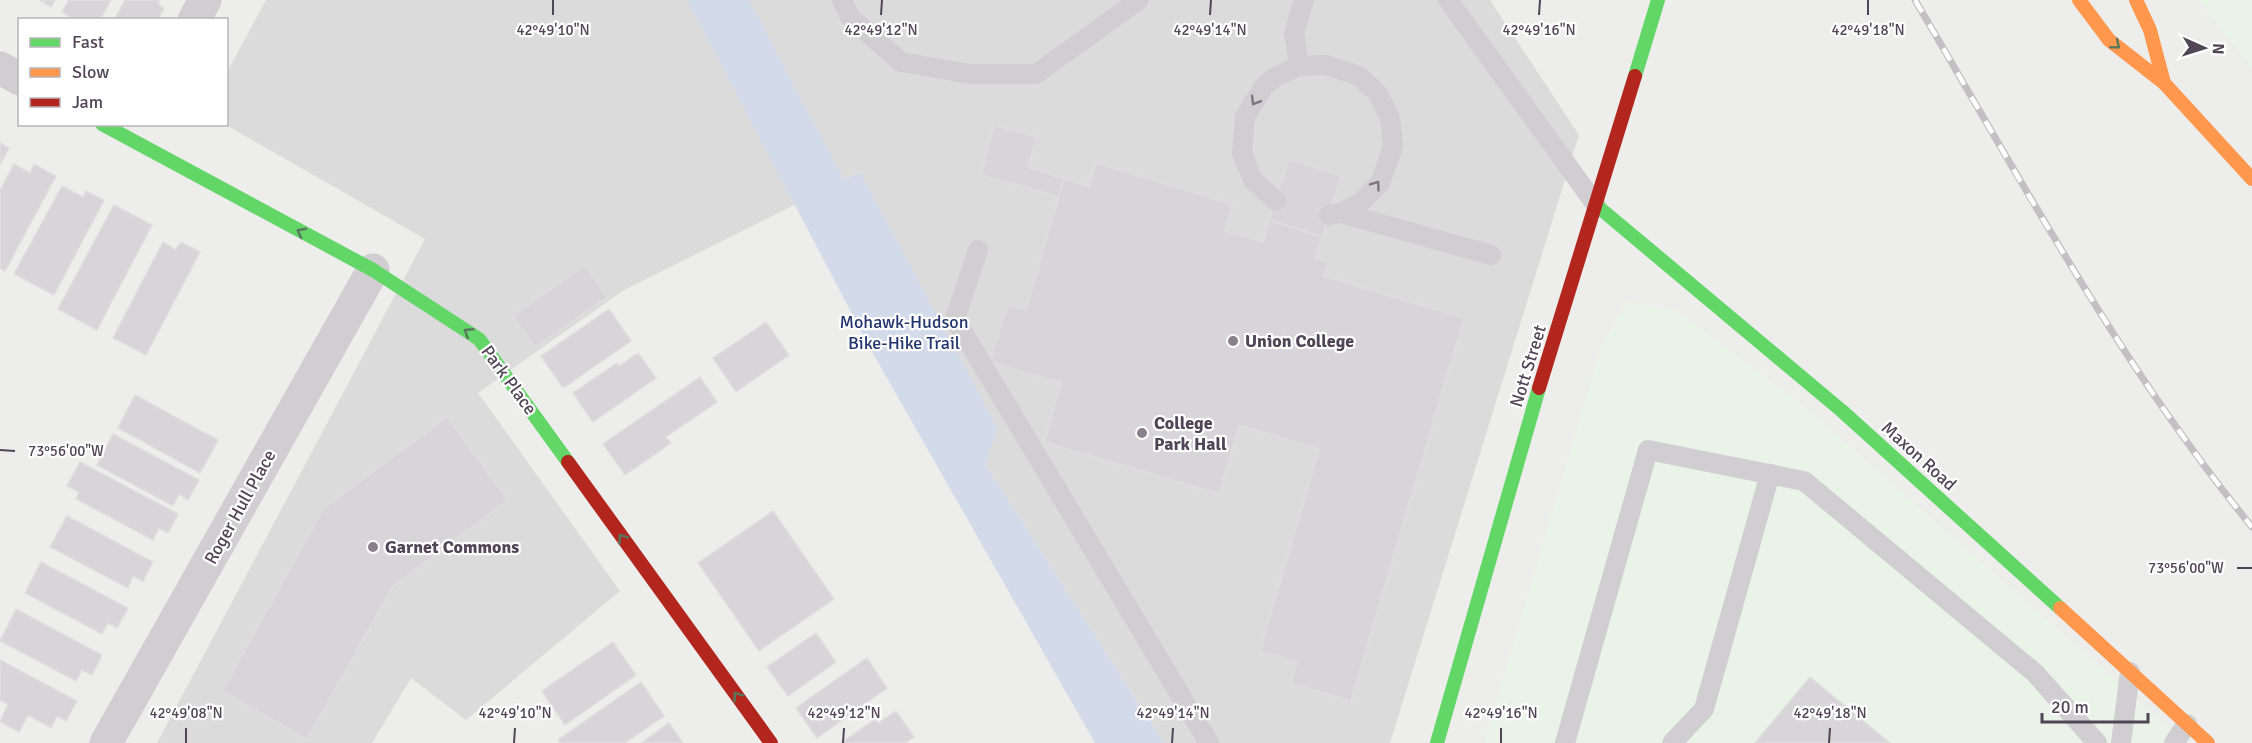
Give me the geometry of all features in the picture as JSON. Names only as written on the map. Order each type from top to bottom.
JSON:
[{"type":"main road","name":"Nott Street","points":[[1437,743],[1546,365],[1658,0]]},
{"type":"main road","points":[[2079,0],[2109,40],[2164,83],[2252,179]]},
{"type":"main road","points":[[2136,0],[2150,30],[2164,83]]},
{"type":"main road","name":"Park Place","points":[[120,129],[373,270],[479,339],[771,743]]},
{"type":"main road","name":"Maxon Road","points":[[1596,205],[1842,411],[2208,743]]},
{"type":"street","points":[[195,18],[205,0]]},
{"type":"street","points":[[0,68],[18,78]]},
{"type":"street","name":"Roger Hull Place","points":[[106,743],[373,270]]},
{"type":"lane","points":[[842,0],[850,17],[901,62],[970,74],[1036,74],[1139,0]]},
{"type":"lane","points":[[1299,66],[1294,33],[1304,0]]},
{"type":"lane","points":[[1448,0],[1596,205]]},
{"type":"lane","points":[[1276,201],[1253,180],[1242,153],[1245,117],[1264,86],[1275,77],[1299,66],[1326,65],[1359,76],[1378,94],[1390,118],[1393,147],[1380,183],[1362,202],[1335,214],[1491,255]]},
{"type":"lane","points":[[978,250],[955,319],[1209,743]]},
{"type":"lane","points":[[1565,743],[1648,450],[1804,481],[2035,673],[2097,743]]},
{"type":"lane","points":[[1672,743],[1704,709],[1770,474]]},
{"type":"lane","points":[[2121,743],[2130,672]]},
{"type":"lane","points":[[2174,743],[2187,724]]},
{"type":"shaded area","name":"Union College","points":[[266,0],[1490,0],[1579,135],[1390,743],[1164,743],[985,464],[860,172],[624,290],[478,393],[620,591],[466,720],[411,678],[372,743],[157,743],[425,239],[228,126],[228,70]]},
{"type":"shaded area","points":[[2252,0],[2252,69],[2199,1]]},
{"type":"shaded area","points":[[1626,301],[1678,311],[1804,406],[2187,743],[1484,743],[1600,350]]},
{"type":"green space","name":"Mohawk-Hudson Bike-Hike Trail","points":[[687,0],[749,0],[844,180],[860,172],[998,429],[985,464],[1164,743],[1095,743],[871,350]]},
{"type":"building","points":[[40,0],[55,0],[51,7]]},
{"type":"building","points":[[69,0],[111,0],[101,18],[72,18],[62,12]]},
{"type":"building","points":[[125,0],[160,0],[158,4],[164,8],[159,18],[115,18]]},
{"type":"building","points":[[994,125],[1037,137],[1028,167],[1064,179],[1059,197],[981,175]]},
{"type":"building","points":[[0,143],[9,148],[0,165]]},
{"type":"building","points":[[1289,159],[1341,176],[1322,237],[1269,220]]},
{"type":"building","name":"College Park Hall","points":[[1096,163],[1232,204],[1225,231],[1263,242],[1269,220],[1322,237],[1315,258],[1328,262],[1324,276],[1464,318],[1351,701],[1291,683],[1297,662],[1260,651],[1319,449],[1239,425],[1219,494],[1044,442],[1061,383],[990,362],[1007,305],[1026,310],[1064,179],[1089,186]]},
{"type":"building","points":[[14,164],[30,173],[34,164],[56,176],[5,271],[0,268],[0,191]]},
{"type":"building","points":[[62,186],[83,197],[86,191],[104,200],[54,295],[14,274]]},
{"type":"building","points":[[114,205],[152,225],[97,330],[58,309]]},
{"type":"building","points":[[163,242],[176,250],[181,242],[200,252],[146,355],[113,338]]},
{"type":"building","points":[[585,265],[607,297],[535,347],[513,316]]},
{"type":"building","points":[[609,309],[631,341],[563,388],[541,356]]},
{"type":"building","points":[[766,322],[789,355],[736,392],[713,358]]},
{"type":"building","points":[[638,353],[656,378],[593,422],[573,393],[617,363],[619,366]]},
{"type":"building","points":[[700,377],[717,402],[666,437],[671,443],[625,475],[603,444]]},
{"type":"building","points":[[135,395],[218,440],[200,473],[118,428]]},
{"type":"building","name":"Garnet Commons","points":[[447,417],[508,500],[393,586],[307,739],[222,691],[323,509]]},
{"type":"building","points":[[113,434],[199,480],[188,500],[179,494],[173,506],[97,465]]},
{"type":"building","points":[[80,462],[178,514],[168,533],[159,528],[153,540],[76,499],[79,492],[67,486]]},
{"type":"building","points":[[773,511],[834,599],[759,651],[698,563]]},
{"type":"building","points":[[67,516],[153,562],[143,581],[133,576],[128,588],[50,547]]},
{"type":"building","points":[[41,562],[128,608],[117,628],[108,623],[102,634],[25,593]]},
{"type":"building","points":[[16,609],[102,655],[92,675],[82,670],[76,681],[0,641]]},
{"type":"building","points":[[816,633],[836,662],[788,696],[767,667]]},
{"type":"building","points":[[613,642],[636,675],[565,725],[542,691]]},
{"type":"building","points":[[867,658],[887,688],[817,738],[796,708]]},
{"type":"building","points":[[0,660],[77,701],[66,721],[57,716],[51,728],[28,715],[19,732],[0,722],[8,704],[0,700]]},
{"type":"building","points":[[1810,677],[1890,743],[1755,743]]},
{"type":"building","points":[[641,682],[664,716],[625,743],[560,743],[558,740]]},
{"type":"building","points":[[896,711],[914,737],[905,743],[841,743],[875,719],[878,723]]},
{"type":"building","points":[[669,723],[683,743],[641,743]]},
{"type":"railway","points":[[1915,0],[2033,203],[2115,337],[2204,465],[2252,527]]},
{"type":"traffic: fast","points":[[1635,76],[1658,0]]},
{"type":"traffic: fast","points":[[106,126],[373,270],[479,339],[568,462]]},
{"type":"traffic: fast","points":[[1596,205],[1842,411],[2060,608]]},
{"type":"traffic: fast","points":[[1437,743],[1539,388]]},
{"type":"traffic: slow","points":[[2079,0],[2109,40],[2164,83],[2252,179]]},
{"type":"traffic: slow","points":[[2136,0],[2150,30],[2164,83]]},
{"type":"traffic: slow","points":[[2060,608],[2208,743]]},
{"type":"traffic: jam","points":[[1539,388],[1635,76]]},
{"type":"traffic: jam","points":[[568,462],[771,743]]},
{"type":"place","name":"Union College","points":[[1233,341]]},
{"type":"place","name":"College Park Hall","points":[[1142,433]]},
{"type":"place","name":"Garnet Commons","points":[[373,547]]}]
